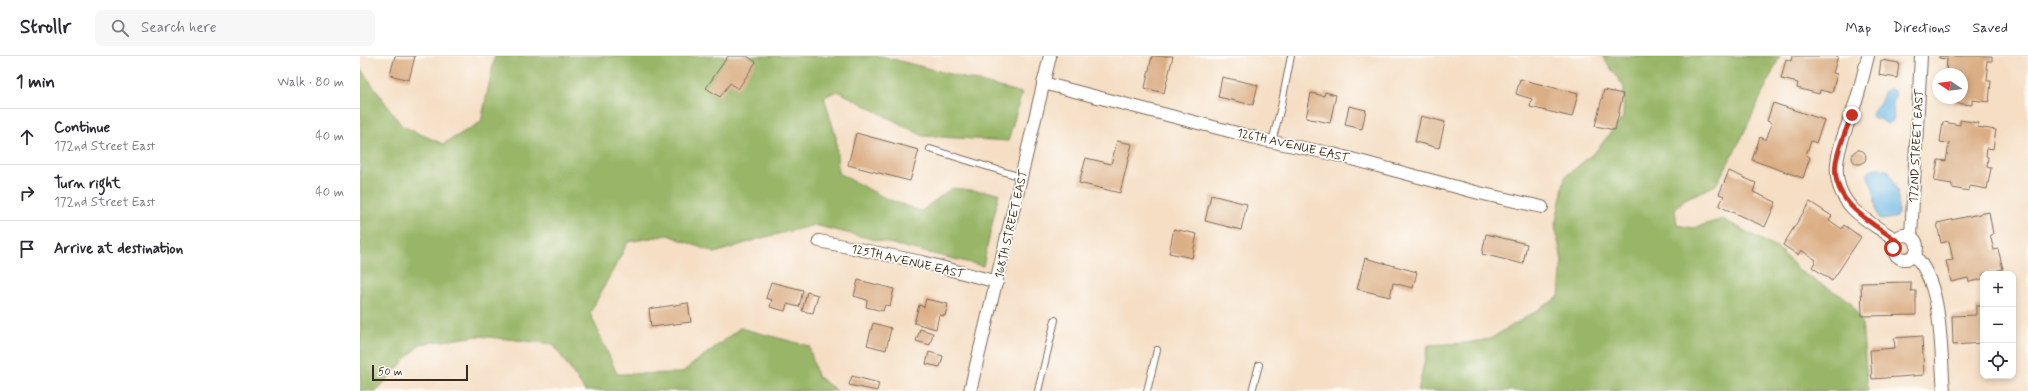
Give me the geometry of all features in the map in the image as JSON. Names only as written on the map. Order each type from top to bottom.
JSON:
[{"type":"street","name":"168TH STREET EAST","points":[[974,390],[997,282],[1050,56]]},
{"type":"street","points":[[1868,56],[1858,95],[1836,163],[1836,176],[1839,189],[1854,210],[1896,240]]},
{"type":"street","name":"172ND STREET EAST","points":[[1910,236],[1921,56]]},
{"type":"street","name":"126TH AVENUE EAST","points":[[1043,83],[1272,142],[1333,154],[1479,193],[1542,207]]},
{"type":"street","points":[[1902,236],[1910,236],[1917,245],[1914,255],[1911,258],[1903,260],[1896,256],[1893,248],[1896,240],[1902,236]]},
{"type":"street","name":"125TH AVENUE EAST","points":[[819,240],[922,262],[997,282]]},
{"type":"street","points":[[1914,255],[1923,264],[1936,294],[1944,391]]},
{"type":"lane","points":[[1272,142],[1281,107],[1291,56]]},
{"type":"lane","points":[[930,149],[1021,177]]},
{"type":"lane","points":[[1038,391],[1055,320]]},
{"type":"lane","points":[[1147,391],[1157,350]]},
{"type":"lane","points":[[1252,391],[1259,365]]},
{"type":"green space","points":[[495,56],[881,56],[1022,93],[1008,141],[923,136],[838,91],[824,97],[836,137],[838,173],[887,199],[921,211],[952,188],[999,193],[983,266],[814,225],[758,239],[715,253],[668,235],[628,242],[590,313],[617,374],[681,373],[740,328],[809,346],[817,376],[837,391],[585,391],[553,344],[479,336],[420,344],[376,391],[360,391],[360,68],[402,126],[443,144],[481,122]]},
{"type":"green space","points":[[1602,56],[1780,56],[1742,137],[1716,185],[1685,199],[1675,209],[1677,225],[1693,228],[1723,219],[1780,250],[1801,272],[1850,301],[1862,323],[1868,391],[1418,391],[1428,345],[1465,343],[1490,339],[1559,297],[1562,261],[1555,226],[1565,177],[1596,151],[1623,117],[1624,87]]},
{"type":"water","points":[[1889,88],[1895,92],[1892,105],[1894,119],[1887,124],[1880,119],[1874,119],[1872,115],[1874,109],[1881,101],[1884,92]]},
{"type":"water","points":[[1878,168],[1889,171],[1898,193],[1897,217],[1883,220],[1879,218],[1877,214],[1873,190],[1868,173],[1872,169]]},
{"type":"building","points":[[395,56],[415,56],[409,80],[390,75]]},
{"type":"building","points":[[728,56],[747,56],[756,62],[738,89],[730,83],[720,97],[706,88]]},
{"type":"building","points":[[1152,56],[1173,56],[1164,93],[1145,88]]},
{"type":"building","points":[[1792,56],[1838,56],[1833,73],[1837,74],[1832,93],[1820,90],[1819,94],[1797,88],[1798,83],[1781,79],[1786,59],[1791,61]]},
{"type":"building","points":[[1939,56],[1992,56],[1992,61],[1987,61],[1986,69],[1988,69],[1987,81],[1991,81],[1989,102],[1972,100],[1972,105],[1963,104],[1968,104],[1968,68],[1946,68],[1947,59],[1939,58]]},
{"type":"building","points":[[1881,60],[1899,63],[1897,78],[1879,75]]},
{"type":"building","points":[[1222,77],[1258,85],[1253,105],[1218,97]]},
{"type":"building","points":[[1520,79],[1578,94],[1572,117],[1530,107],[1532,99],[1516,94]]},
{"type":"building","points":[[1604,90],[1623,94],[1615,130],[1595,126]]},
{"type":"building","points":[[1325,92],[1336,95],[1330,123],[1306,118],[1311,93],[1324,96]]},
{"type":"building","points":[[1773,103],[1824,120],[1816,143],[1811,141],[1806,155],[1810,157],[1803,178],[1752,160],[1760,137],[1766,140],[1772,123],[1767,121]]},
{"type":"building","points":[[1349,106],[1366,110],[1362,129],[1345,125]]},
{"type":"building","points":[[1421,116],[1445,122],[1439,148],[1415,142]]},
{"type":"building","points":[[1960,120],[1978,123],[1977,127],[1996,130],[1993,149],[1987,148],[1987,167],[1991,168],[1987,189],[1970,186],[1969,191],[1952,188],[1952,184],[1934,181],[1938,160],[1946,161],[1949,143],[1940,142],[1943,122],[1960,125]]},
{"type":"building","points":[[856,133],[919,150],[910,181],[848,165]]},
{"type":"building","points":[[1117,141],[1132,144],[1120,193],[1079,183],[1086,158],[1111,164]]},
{"type":"building","points":[[1859,150],[1864,152],[1866,157],[1864,162],[1859,164],[1854,162],[1852,157],[1854,152]]},
{"type":"building","points":[[1729,171],[1756,183],[1753,192],[1776,202],[1765,227],[1719,206],[1724,196],[1719,194]]},
{"type":"building","points":[[1211,195],[1247,204],[1241,230],[1205,221]]},
{"type":"building","points":[[1810,202],[1832,216],[1829,220],[1842,229],[1844,225],[1861,237],[1832,281],[1812,267],[1816,260],[1801,250],[1798,255],[1783,245]]},
{"type":"building","points":[[1989,212],[1993,234],[1990,235],[1994,250],[1998,249],[2003,269],[1994,271],[1980,271],[1980,280],[1969,282],[1968,278],[1951,282],[1946,261],[1953,260],[1949,241],[1941,243],[1937,223]]},
{"type":"building","points":[[1174,229],[1197,234],[1192,258],[1169,253]]},
{"type":"building","points":[[1486,234],[1527,244],[1523,264],[1482,254]]},
{"type":"building","points":[[1365,258],[1417,272],[1413,288],[1393,283],[1390,297],[1357,289]]},
{"type":"building","points":[[858,280],[894,289],[890,306],[885,305],[883,311],[866,307],[867,300],[854,296]]},
{"type":"building","points":[[771,282],[803,290],[799,307],[787,304],[785,311],[770,307],[772,300],[766,298]]},
{"type":"building","points":[[1911,282],[1911,291],[1916,291],[1916,315],[1862,316],[1861,283]]},
{"type":"building","points":[[807,292],[818,295],[813,313],[802,311]]},
{"type":"building","points":[[926,299],[948,304],[945,316],[939,315],[936,329],[914,323],[919,305],[924,307]]},
{"type":"building","points":[[688,303],[691,322],[651,327],[649,309]]},
{"type":"building","points":[[1976,306],[1980,306],[1980,343],[1953,345],[1952,316],[1976,315]]},
{"type":"building","points":[[873,323],[891,328],[886,350],[867,345]]},
{"type":"building","points":[[920,329],[933,333],[930,345],[916,341]]},
{"type":"building","points":[[1922,336],[1924,375],[1872,379],[1870,350],[1895,348],[1894,338]]},
{"type":"building","points":[[929,352],[943,356],[940,367],[926,364]]},
{"type":"building","points":[[852,376],[879,383],[877,391],[849,385]]},
{"type":"route","points":[[1852,115],[1836,163],[1836,176],[1839,189],[1854,210],[1896,240],[1893,248]]}]
